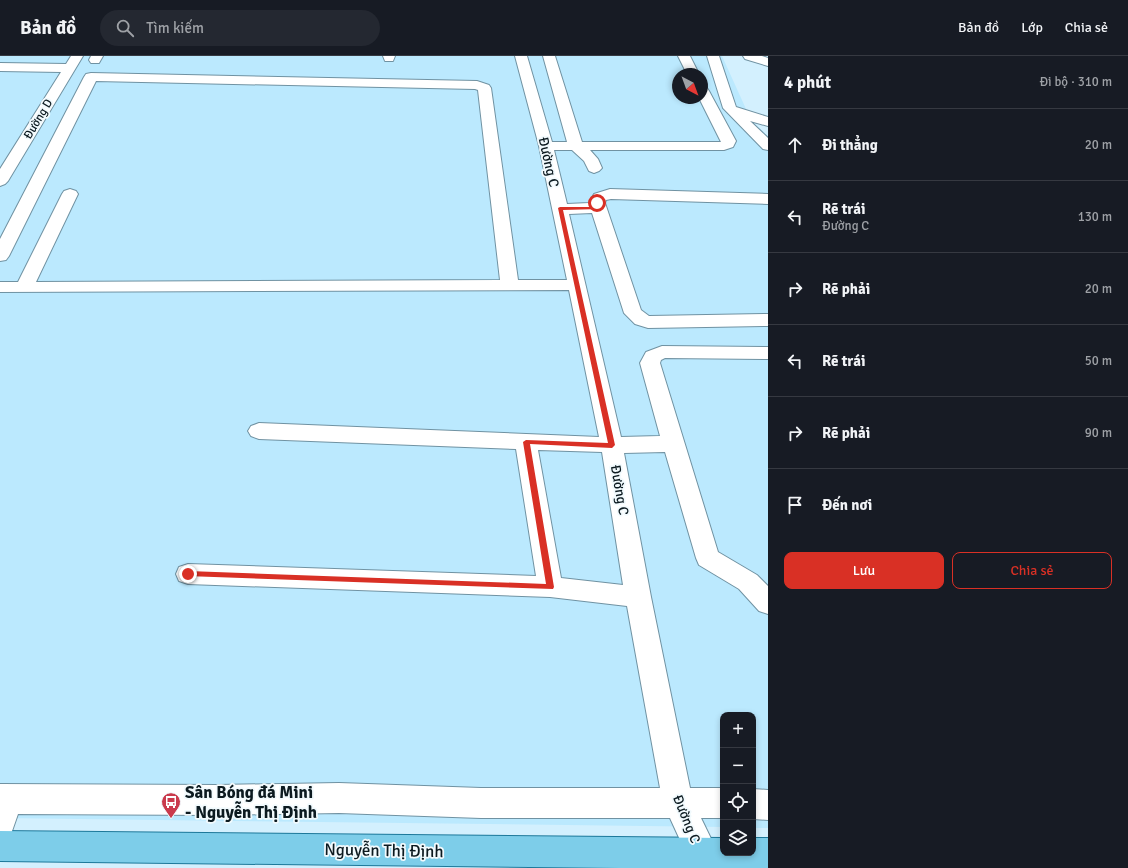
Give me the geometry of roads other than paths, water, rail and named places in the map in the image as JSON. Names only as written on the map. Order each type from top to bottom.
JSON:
[{"type":"main road","name":"Nguyễn Thị Định","points":[[0,846],[704,861],[768,854]]},
{"type":"street","name":"Đường D","points":[[0,181],[77,56]]},
{"type":"street","name":"Đường C","points":[[521,56],[546,146],[612,445],[638,597],[678,802],[704,861]]},
{"type":"street","points":[[549,56],[576,146],[591,159],[594,168]]},
{"type":"street","points":[[684,56],[690,68]]},
{"type":"street","points":[[713,56],[732,109],[768,146]]},
{"type":"street","points":[[749,56],[768,62]]},
{"type":"street","points":[[0,66],[67,72],[91,77],[482,86],[484,88],[510,286]]},
{"type":"street","points":[[0,256],[91,77]]},
{"type":"street","points":[[546,146],[724,146],[728,144],[729,141],[708,102]]},
{"type":"street","points":[[732,109],[768,122]]},
{"type":"street","points":[[24,287],[70,194]]},
{"type":"street","points":[[768,199],[610,194],[598,200],[599,208],[633,313],[637,317],[648,322],[768,320]]},
{"type":"street","points":[[560,208],[599,208]]},
{"type":"street","points":[[0,287],[577,285]]},
{"type":"street","points":[[768,353],[662,352],[653,356],[650,363],[708,558],[758,582],[768,603]]},
{"type":"street","points":[[259,431],[612,445],[673,444]]},
{"type":"street","points":[[526,442],[550,587]]},
{"type":"street","points":[[188,574],[550,587],[638,597]]},
{"type":"street","points":[[3,807],[339,798],[489,803],[678,802],[720,804]]},
{"type":"street","points":[[756,804],[768,805]]},
{"type":"place","name":"Sân Bóng đá Mini - Nguyễn Thị Định","points":[[171,819]]}]
